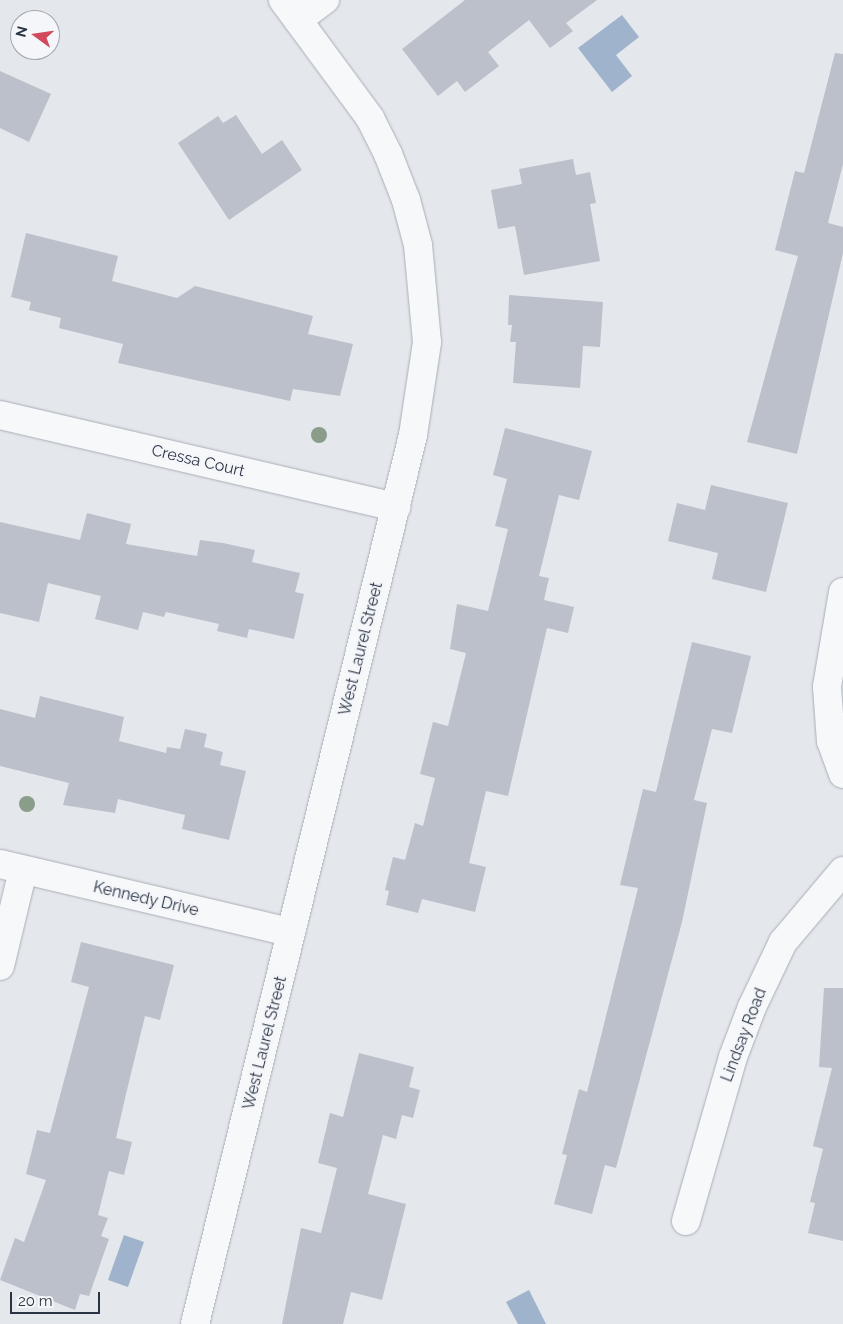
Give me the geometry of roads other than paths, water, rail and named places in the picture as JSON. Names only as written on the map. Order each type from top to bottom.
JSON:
[{"type":"street","points":[[290,10],[325,0]]},
{"type":"street","name":"West Laurel Street","points":[[195,1324],[396,507],[422,392],[427,342],[418,245],[406,200],[370,118],[290,10]]},
{"type":"street","name":"Cressa Court","points":[[0,415],[396,507]]},
{"type":"street","points":[[843,592],[827,687],[830,742],[843,774]]},
{"type":"street","points":[[0,966],[12,867]]},
{"type":"street","name":"Kennedy Drive","points":[[12,867],[291,932]]},
{"type":"street","name":"Lindsay Road","points":[[686,1221],[733,1057],[752,1007],[783,942],[843,870]]},
{"type":"water","points":[[622,15],[639,37],[616,55],[632,76],[612,92],[578,48]]},
{"type":"water","points":[[124,1235],[144,1242],[128,1287],[108,1280]]},
{"type":"water","points":[[529,1290],[546,1324],[518,1324],[506,1302]]}]
